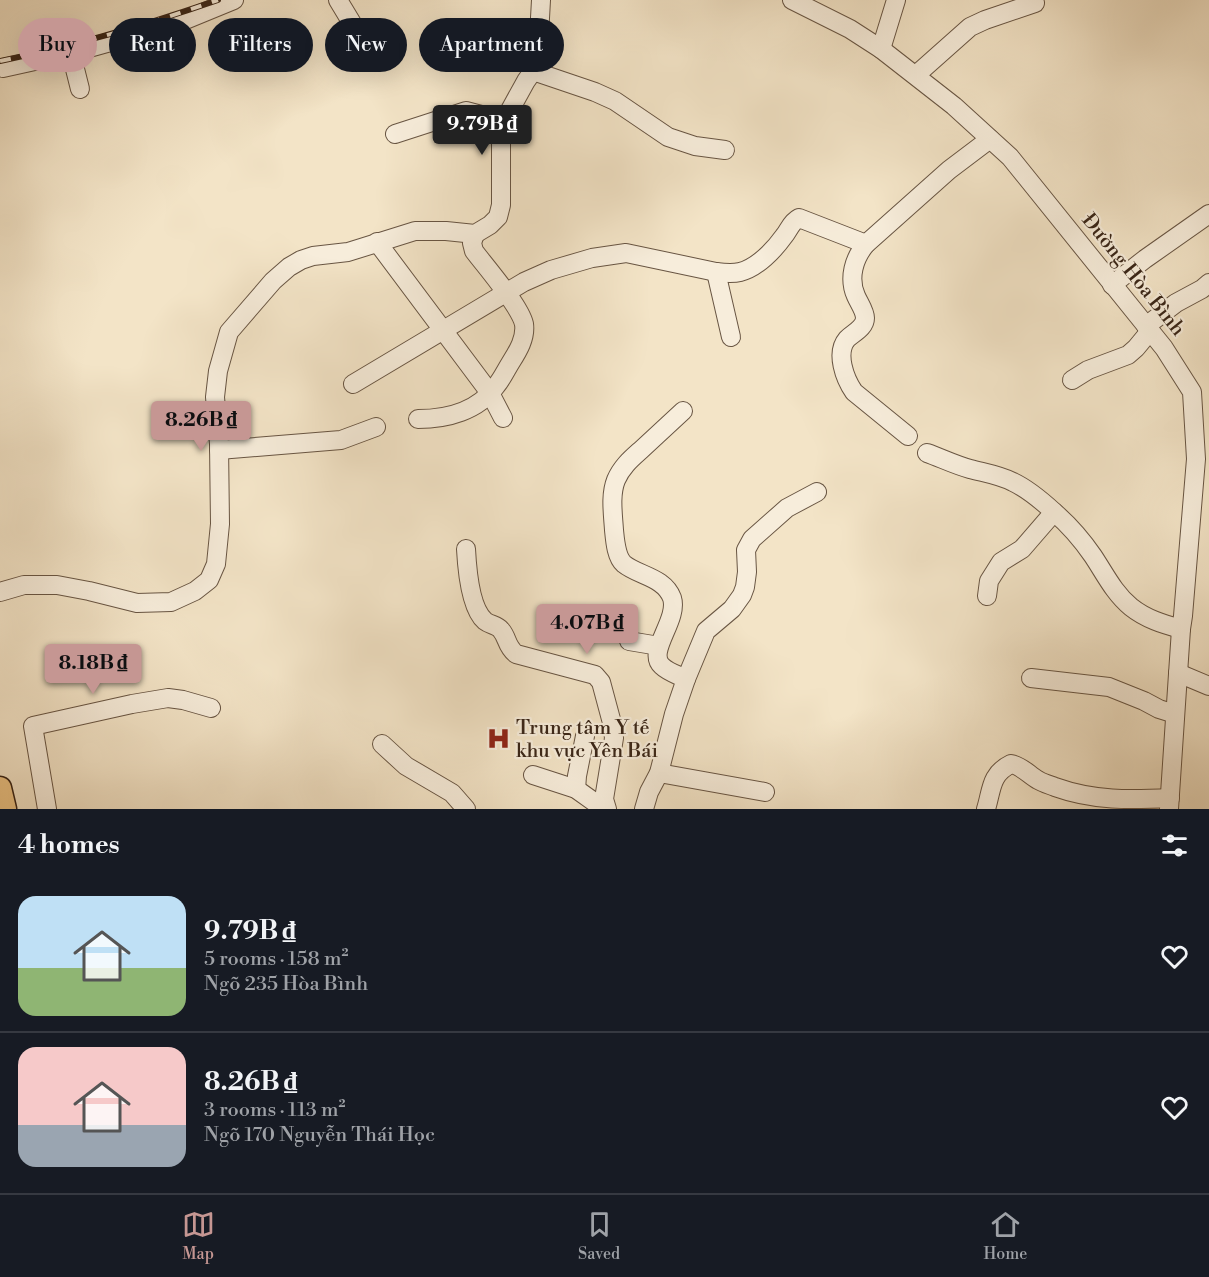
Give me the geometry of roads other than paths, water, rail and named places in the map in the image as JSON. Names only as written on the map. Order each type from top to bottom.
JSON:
[{"type":"main road","points":[[0,788],[5,809]]},
{"type":"street","points":[[97,45],[178,23],[234,0]]},
{"type":"street","points":[[338,0],[349,18]]},
{"type":"street","points":[[540,18],[541,0]]},
{"type":"street","name":"Đường Hòa Bình","points":[[792,0],[850,29],[881,49],[954,106],[1010,157],[1164,348],[1192,392],[1196,459],[1169,804]]},
{"type":"street","points":[[881,49],[896,0]]},
{"type":"street","points":[[916,75],[970,27],[1035,3]]},
{"type":"street","points":[[3,68],[18,64]]},
{"type":"street","points":[[75,72],[80,89]]},
{"type":"street","points":[[0,592],[24,585],[57,585],[137,603],[171,602],[195,591],[209,580],[216,564],[220,524],[219,450],[215,397],[218,370],[229,332],[273,281],[301,260],[313,256],[348,252],[414,231],[475,234],[490,225],[498,217],[501,205],[501,143],[504,121],[532,72]]},
{"type":"street","points":[[536,72],[605,96],[668,137],[695,146],[725,150]]},
{"type":"street","points":[[395,134],[466,111],[504,121]]},
{"type":"street","points":[[908,436],[854,392],[850,386],[842,359],[844,344],[864,325],[865,319],[854,290],[855,261],[866,244],[949,170],[990,139]]},
{"type":"street","points":[[1112,285],[1209,214]]},
{"type":"street","points":[[353,384],[524,282],[550,270],[592,258],[626,253],[716,272],[732,274],[743,272],[765,257],[793,222],[799,218],[866,244]]},
{"type":"street","points":[[418,419],[436,419],[462,412],[476,405],[496,386],[522,342],[523,321],[516,307],[474,251],[472,243],[475,234]]},
{"type":"street","points":[[377,242],[490,393],[503,418]]},
{"type":"street","points":[[716,272],[731,337]]},
{"type":"street","points":[[1072,380],[1088,370],[1128,355],[1136,348],[1148,328],[1176,303],[1209,283]]},
{"type":"street","points":[[683,411],[626,464],[616,480],[612,499],[614,534],[622,562],[659,582],[668,590],[671,597],[672,615],[658,646],[659,664],[664,669],[686,679]]},
{"type":"street","points":[[219,450],[340,441],[376,427]]},
{"type":"street","points":[[927,453],[1021,486],[1054,512],[1078,536],[1122,599],[1132,608],[1161,624],[1181,629]]},
{"type":"street","points":[[644,809],[658,773],[686,679],[706,631],[732,609],[746,587],[746,550],[752,539],[787,508],[817,492]]},
{"type":"street","points":[[987,596],[989,581],[1001,562],[1022,549],[1054,512]]},
{"type":"street","points":[[466,549],[471,589],[479,613],[488,623],[499,627],[512,651],[595,675],[601,682],[614,738],[604,799],[606,809]]},
{"type":"street","points":[[628,641],[658,646]]},
{"type":"street","points":[[1178,673],[1209,686]]},
{"type":"street","points":[[1031,678],[1109,687],[1175,714]]},
{"type":"street","points":[[47,809],[33,726],[168,698],[211,708]]},
{"type":"street","points":[[576,789],[585,736]]},
{"type":"street","points":[[382,744],[406,766],[452,793],[465,809]]},
{"type":"street","points":[[986,809],[994,778],[1011,764],[1018,766],[1039,781],[1076,794],[1169,804]]},
{"type":"street","points":[[658,773],[765,792]]},
{"type":"street","points":[[533,775],[576,789],[606,809]]},
{"type":"railway","points":[[0,61],[110,34],[218,0]]},
{"type":"place","name":"Trung tâm Y tế khu vực Yên Bái","points":[[498,739]]}]
